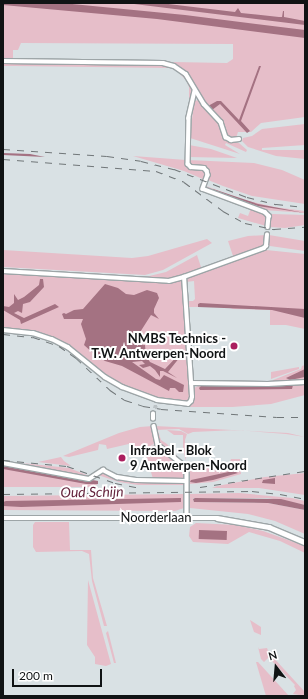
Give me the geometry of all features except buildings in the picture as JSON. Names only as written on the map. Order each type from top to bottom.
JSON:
[{"type":"main road","name":"Noorderlaan","points":[[3,518],[217,518],[253,523],[274,529],[305,542]]},
{"type":"street","points":[[3,61],[16,63],[166,64],[174,66],[183,71],[208,109],[221,122],[226,137],[231,140],[239,139]]},
{"type":"street","points":[[195,91],[189,118],[188,164],[191,167],[204,168],[207,171],[208,175],[203,189],[265,212],[269,216],[268,226]]},
{"type":"street","points":[[3,271],[156,281],[184,277],[264,248],[266,246],[267,235]]},
{"type":"street","points":[[3,330],[33,333],[56,340],[75,352],[115,383],[156,402],[190,403],[192,397],[184,277]]},
{"type":"street","points":[[191,383],[268,384],[305,382]]},
{"type":"street","points":[[154,426],[156,443],[161,449],[187,468],[187,517]]},
{"type":"street","points":[[3,463],[89,479],[104,470],[117,477],[136,480],[186,480]]},
{"type":"shaded area","points":[[3,3],[305,3],[305,117],[261,123],[251,132],[238,132],[236,138],[227,137],[226,139],[229,141],[239,143],[247,150],[246,152],[226,143],[225,145],[240,154],[190,138],[194,101],[203,99],[188,74],[173,62],[227,63],[233,59],[233,44],[21,43],[18,50],[13,50],[13,60],[3,59]]},
{"type":"shaded area","points":[[3,3],[62,3],[185,15],[305,30],[305,38],[157,19],[3,5]]},
{"type":"shaded area","points":[[126,3],[160,3],[235,12],[238,8],[241,13],[279,17],[282,17],[284,11],[284,17],[305,21],[305,25]]},
{"type":"shaded area","points":[[3,63],[167,65],[185,75],[194,89],[189,112],[189,87],[186,80],[177,71],[171,68],[3,66]]},
{"type":"shaded area","points":[[259,66],[261,66],[241,121],[250,131],[247,133],[220,104],[212,110],[208,106],[217,101],[221,101],[239,120]]},
{"type":"shaded area","points":[[305,124],[305,145],[262,148],[262,150],[305,150],[305,159],[276,156],[248,147],[242,141],[243,138],[252,136],[262,129]]},
{"type":"shaded area","points":[[189,145],[211,149],[237,158],[189,157]]},
{"type":"shaded area","points":[[3,153],[30,154],[45,157],[3,155]]},
{"type":"shaded area","points":[[133,156],[186,160],[187,164],[203,169],[207,173],[205,180],[184,171]]},
{"type":"shaded area","points":[[188,160],[254,163],[282,170],[305,180],[305,204],[252,196],[223,186],[208,180],[210,174],[207,168],[192,166]]},
{"type":"shaded area","points":[[206,186],[244,200],[274,207],[305,211],[305,213],[264,210],[206,188]]},
{"type":"shaded area","points":[[213,189],[258,204],[305,213],[258,206],[212,191]]},
{"type":"shaded area","points":[[251,208],[267,216],[266,226],[238,218],[240,213],[248,216]]},
{"type":"shaded area","points":[[272,214],[305,215],[305,225],[285,228],[269,227],[270,216]]},
{"type":"shaded area","points":[[266,235],[264,247],[215,265],[215,263],[233,256],[228,241],[248,236]]},
{"type":"shaded area","points":[[269,235],[305,241],[305,251],[270,246],[268,244]]},
{"type":"shaded area","points":[[207,239],[212,243],[163,270],[145,275],[3,267],[3,250],[132,258],[148,256]]},
{"type":"shaded area","points":[[266,250],[305,254],[305,329],[286,325],[270,325],[270,310],[233,309],[227,307],[188,307],[188,301],[193,301],[195,299],[194,281],[186,282],[188,277]]},
{"type":"shaded area","points":[[197,255],[202,270],[162,280],[141,278],[166,272]]},
{"type":"shaded area","points":[[3,272],[162,283],[182,280],[190,400],[186,403],[154,398],[117,383],[54,338],[3,329]]},
{"type":"shaded area","points":[[40,279],[43,279],[44,287],[30,302],[23,304],[22,313],[18,311],[14,313],[24,318],[55,304],[59,307],[21,324],[20,320],[3,310],[3,306],[9,307],[14,303],[14,294],[18,300],[24,297],[39,285]]},
{"type":"shaded area","points":[[105,284],[118,288],[126,294],[134,295],[147,290],[157,293],[159,298],[154,309],[154,313],[159,319],[151,315],[137,337],[136,343],[145,345],[146,356],[150,362],[165,369],[184,349],[184,352],[168,372],[177,378],[163,371],[160,371],[160,377],[150,366],[143,368],[139,365],[145,364],[142,361],[132,362],[156,379],[160,380],[164,375],[184,385],[183,392],[179,392],[175,388],[170,388],[169,391],[122,366],[105,361],[84,345],[86,339],[81,324],[83,319],[64,319],[62,314],[83,309]]},
{"type":"shaded area","points":[[198,304],[305,309],[305,318],[272,310],[198,307]]},
{"type":"shaded area","points":[[305,365],[305,380],[273,382],[273,380],[301,369],[302,366]]},
{"type":"shaded area","points":[[299,367],[299,369],[271,379],[271,372]]},
{"type":"shaded area","points":[[305,369],[305,377],[290,380],[286,378]]},
{"type":"shaded area","points":[[305,383],[305,395],[271,404],[232,407],[188,407],[193,401],[194,388],[200,385]]},
{"type":"shaded area","points":[[293,385],[292,389],[200,390],[199,388],[201,386]]},
{"type":"shaded area","points":[[153,426],[155,443],[144,450],[140,447],[135,448],[133,443],[107,449],[106,445],[99,444],[98,450],[69,457],[63,456],[119,433],[140,427]]},
{"type":"shaded area","points":[[155,426],[233,430],[193,432],[188,434],[179,429],[155,430]]},
{"type":"shaded area","points":[[167,430],[181,431],[187,434],[185,440],[186,461],[183,451],[183,435],[174,435]]},
{"type":"shaded area","points":[[156,431],[158,431],[161,440],[167,444],[184,464],[163,449],[158,442]]},
{"type":"shaded area","points":[[246,431],[288,433],[305,437],[286,434]]},
{"type":"shaded area","points":[[155,444],[184,468],[184,478],[153,479],[145,451]]},
{"type":"shaded area","points":[[61,457],[71,466],[38,462]]},
{"type":"shaded area","points":[[231,459],[240,459],[241,474],[213,482],[190,484],[189,469],[192,464],[230,462]]},
{"type":"shaded area","points":[[22,463],[69,468],[92,477],[88,477]]},
{"type":"shaded area","points":[[3,466],[98,481],[98,484],[93,487],[3,487]]},
{"type":"shaded area","points":[[3,466],[98,481],[98,484],[86,484],[3,469]]},
{"type":"shaded area","points":[[233,471],[238,473],[213,480],[196,483],[190,482],[191,480]]},
{"type":"shaded area","points":[[104,472],[121,480],[151,483],[184,482],[184,485],[138,485],[119,482],[98,475]]},
{"type":"shaded area","points":[[305,473],[305,495],[259,488],[212,488],[265,477]]},
{"type":"shaded area","points":[[275,478],[275,484],[262,483],[263,480]]},
{"type":"shaded area","points":[[239,493],[292,498],[305,501],[305,505],[268,498],[193,498],[194,502],[268,503],[305,510],[305,534],[275,521],[248,514],[190,508],[189,494]]},
{"type":"shaded area","points":[[184,494],[184,508],[175,511],[3,510],[3,496]]},
{"type":"shaded area","points":[[181,498],[181,502],[21,507],[3,506],[3,502],[6,501]]},
{"type":"shaded area","points":[[193,499],[281,499],[305,505],[305,510],[268,503],[194,502]]},
{"type":"shaded area","points":[[35,522],[69,522],[70,550],[91,550],[93,578],[107,626],[104,626],[92,581],[89,554],[82,551],[36,552],[33,547],[33,525]]},
{"type":"shaded area","points":[[196,523],[236,525],[263,531],[305,546],[305,553],[280,541],[249,532],[228,544],[193,542],[189,536],[190,527]]},
{"type":"shaded area","points":[[199,530],[227,531],[227,540],[199,539]]},
{"type":"shaded area","points":[[88,580],[111,664],[106,666],[95,664],[95,657],[87,645]]},
{"type":"shaded area","points":[[250,620],[261,627],[261,635],[254,632]]},
{"type":"shaded area","points":[[108,631],[116,663],[114,663],[106,633]]},
{"type":"shaded area","points":[[258,647],[259,649],[267,648],[270,656],[264,662],[261,659]]},
{"type":"shaded area","points":[[272,656],[305,692],[305,696],[293,694],[296,690],[295,685],[270,659]]},
{"type":"shaded area","points":[[256,662],[258,662],[289,696],[266,696]]},
{"type":"tunnel","points":[[267,235],[268,227]]},
{"type":"tunnel","points":[[153,414],[156,404]]},
{"type":"railway","points":[[3,149],[107,156],[141,161],[174,169],[247,197],[276,204],[305,207]]},
{"type":"railway","points":[[3,159],[156,171],[184,182],[223,211],[245,223],[274,229],[305,227]]},
{"type":"railway","points":[[3,334],[33,337],[59,346],[76,358],[110,390],[125,400],[143,406],[161,409],[277,417],[305,417]]},
{"type":"railway","points":[[3,460],[67,466],[115,483],[141,488]]},
{"type":"railway","points":[[200,487],[305,471]]},
{"type":"railway","points":[[3,494],[252,491],[280,494],[305,499]]},
{"type":"place","name":"NMBS Technics - T.W. Antwerpen-Noord","points":[[234,346]]},
{"type":"place","name":"Infrabel - Blok 9 Antwerpen-Noord","points":[[122,458]]},
{"type":"water label","name":"Oud Schijn","points":[[92,492]]}]
